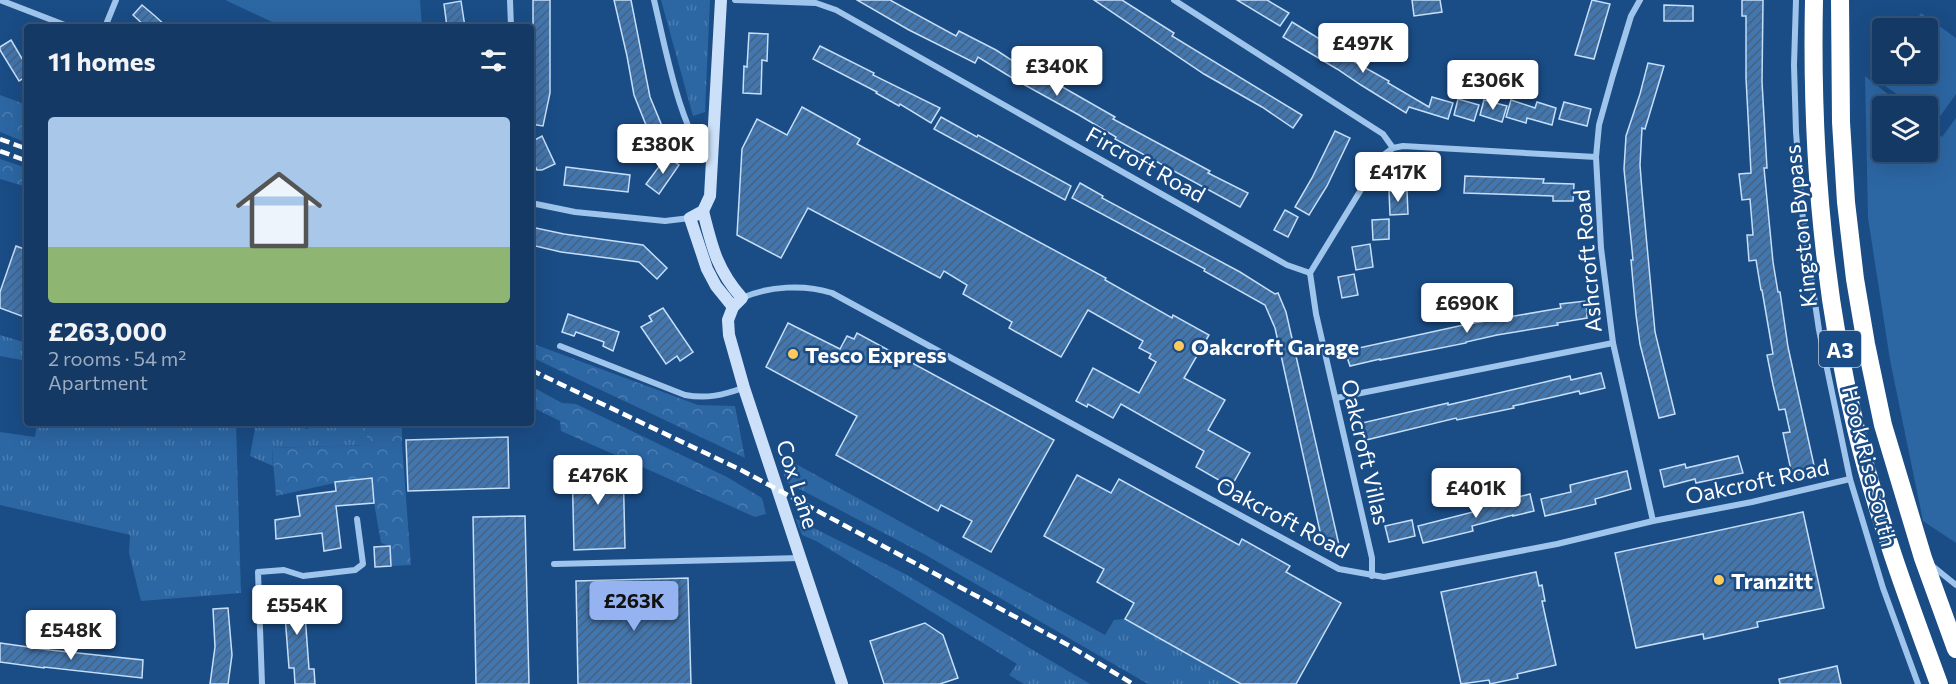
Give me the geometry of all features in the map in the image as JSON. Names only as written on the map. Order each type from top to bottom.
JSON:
[{"type":"highway","name":"Kingston Bypass","points":[[1814,0],[1812,71],[1816,153],[1835,324],[1856,429],[1890,548],[1939,684]]},
{"type":"highway","name":"A3","points":[[1840,0],[1841,123],[1846,202],[1855,279],[1883,425],[1923,558],[1956,649]]},
{"type":"street","points":[[0,0],[62,24]]},
{"type":"street","points":[[106,24],[116,0]]},
{"type":"street","points":[[510,0],[511,24]]},
{"type":"street","points":[[654,0],[681,107],[697,146],[705,159],[713,165]]},
{"type":"street","points":[[721,0],[713,165],[710,196],[703,212],[721,271],[737,303]]},
{"type":"street","name":"Fircroft Road","points":[[735,0],[816,3],[836,10],[1287,265],[1310,273]]},
{"type":"street","points":[[1174,0],[1383,134],[1393,148]]},
{"type":"street","name":"Ashcroft Road","points":[[1640,0],[1630,16],[1610,85],[1599,125],[1596,158],[1601,248],[1613,343],[1653,521]]},
{"type":"street","name":"Hook Rise South","points":[[1796,0],[1794,65],[1796,132],[1803,221],[1819,330],[1850,479],[1883,588],[1918,684]]},
{"type":"street","points":[[1310,273],[1381,157],[1393,148],[1403,146],[1596,158]]},
{"type":"street","points":[[534,204],[575,212],[665,221],[690,218],[703,212]]},
{"type":"street","points":[[690,218],[706,269],[716,286],[737,303]]},
{"type":"street","name":"Oakcroft Villas","points":[[1310,273],[1316,314],[1372,558],[1372,576]]},
{"type":"street","name":"Oakcroft Road","points":[[737,303],[749,294],[787,288],[817,288],[832,293],[1339,569],[1372,576],[1384,577],[1557,544],[1850,479]]},
{"type":"street","name":"Cox Lane","points":[[737,303],[728,320],[729,335],[744,388],[842,684]]},
{"type":"street","points":[[1336,398],[1613,343]]},
{"type":"street","points":[[560,346],[685,395],[701,398],[718,396],[744,388]]},
{"type":"street","points":[[262,684],[258,572],[284,570],[303,576],[355,570],[363,564],[357,519]]},
{"type":"street","points":[[554,564],[800,558]]},
{"type":"street","points":[[1923,558],[1956,585]]},
{"type":"green space","points":[[225,0],[420,0],[422,24],[277,24]]},
{"type":"green space","points":[[661,0],[710,0],[705,112],[693,116]]},
{"type":"green space","points":[[1921,13],[1928,18],[1918,18]]},
{"type":"green space","points":[[1938,25],[1956,38],[1956,94],[1938,119],[1938,96],[1900,96],[1882,84],[1938,84]]},
{"type":"green space","points":[[1865,76],[1872,84],[1890,96],[1872,96],[1872,162],[1938,162],[1938,134],[1942,137],[1956,118],[1956,543],[1923,521],[1890,360],[1868,218]]},
{"type":"green space","points":[[0,95],[24,104],[24,142],[0,132]]},
{"type":"green space","points":[[0,159],[24,167],[24,186],[0,179]]},
{"type":"green space","points":[[0,335],[24,342],[24,360],[0,356]]},
{"type":"green space","points":[[534,344],[698,405],[735,406],[745,458],[534,358]]},
{"type":"green space","points":[[534,388],[562,403],[576,404],[727,477],[762,498],[766,514],[755,517],[561,431],[560,421],[534,408]]},
{"type":"green space","points":[[37,426],[236,426],[241,593],[141,601],[129,553],[130,535],[0,505],[0,432],[35,437]]},
{"type":"green space","points":[[255,426],[294,426],[308,429],[310,426],[364,426],[367,433],[367,445],[272,448],[273,466],[250,456]]},
{"type":"green space","points":[[364,426],[402,426],[411,565],[391,566],[390,546],[381,543],[374,503],[339,482],[276,496],[272,448],[367,445],[367,433]]},
{"type":"green space","points":[[778,454],[1105,635],[1114,620],[1125,619],[1241,684],[1148,684],[924,554],[786,482]]},
{"type":"green space","points":[[796,519],[907,575],[1090,684],[1024,684],[1009,675],[1017,664],[816,541],[802,535]]},
{"type":"building","points":[[533,0],[550,0],[550,93],[543,126],[534,124]]},
{"type":"building","points":[[614,0],[631,0],[650,97],[662,126],[662,130],[650,135],[634,95]]},
{"type":"building","points":[[857,0],[890,0],[956,36],[959,31],[996,50],[1022,67],[1024,65],[1115,117],[1113,119],[1248,193],[1240,207],[1115,139],[1116,137],[978,57],[975,63],[909,30]]},
{"type":"building","points":[[1094,0],[1122,0],[1174,33],[1172,36],[1302,115],[1293,128],[1262,107],[1204,74]]},
{"type":"building","points":[[1237,0],[1267,0],[1289,13],[1280,26]]},
{"type":"building","points":[[1412,0],[1440,0],[1442,12],[1414,16]]},
{"type":"building","points":[[1592,0],[1610,4],[1594,59],[1575,55]]},
{"type":"building","points":[[1742,0],[1763,0],[1762,82],[1767,168],[1764,168],[1773,262],[1788,347],[1815,470],[1792,475],[1783,433],[1790,432],[1785,409],[1779,410],[1767,355],[1773,354],[1756,260],[1749,261],[1747,235],[1753,235],[1750,199],[1742,200],[1739,174],[1751,173],[1746,78],[1746,16],[1742,16]]},
{"type":"building","points":[[461,1],[465,24],[447,24],[444,4]]},
{"type":"building","points":[[142,5],[164,24],[143,24],[133,15]]},
{"type":"building","points":[[1664,5],[1693,6],[1693,21],[1664,21]]},
{"type":"building","points":[[1292,22],[1336,49],[1335,51],[1389,81],[1388,83],[1429,107],[1432,97],[1453,103],[1448,119],[1409,107],[1406,113],[1283,37]]},
{"type":"building","points":[[749,33],[768,34],[767,61],[762,60],[761,94],[743,93]]},
{"type":"building","points":[[11,40],[24,62],[24,78],[19,81],[0,47]]},
{"type":"building","points":[[820,46],[940,108],[931,123],[900,104],[899,106],[813,59]]},
{"type":"building","points":[[1648,63],[1664,66],[1645,129],[1642,128],[1640,165],[1655,332],[1675,414],[1659,418],[1640,344],[1624,169],[1626,136]]},
{"type":"building","points":[[1458,99],[1479,105],[1474,121],[1454,115]]},
{"type":"building","points":[[1484,100],[1507,106],[1502,122],[1480,115]]},
{"type":"building","points":[[1511,100],[1535,108],[1537,102],[1556,108],[1552,125],[1527,118],[1526,123],[1506,117]]},
{"type":"building","points":[[1564,102],[1591,109],[1587,126],[1559,119]]},
{"type":"building","points":[[802,107],[860,139],[857,144],[1106,278],[1105,280],[1172,318],[1173,315],[1209,335],[1184,378],[1225,400],[1208,430],[1250,453],[1231,487],[1196,467],[1204,451],[1121,404],[1113,418],[1088,404],[1087,407],[1076,401],[1093,368],[1139,393],[1156,362],[1149,358],[1151,354],[1139,348],[1143,341],[1088,310],[1061,357],[1009,328],[1012,322],[963,294],[967,285],[944,271],[940,278],[808,208],[781,258],[737,235],[742,149],[757,119],[787,135]]},
{"type":"building","points":[[941,117],[1071,186],[1065,200],[934,129]]},
{"type":"building","points":[[1335,131],[1350,138],[1327,186],[1309,215],[1295,207]]},
{"type":"building","points":[[542,136],[555,164],[537,170],[534,164],[534,140]]},
{"type":"building","points":[[667,156],[679,165],[659,194],[646,184]]},
{"type":"building","points":[[566,167],[630,175],[628,192],[564,185]]},
{"type":"building","points":[[1408,168],[1425,168],[1424,188],[1408,187]]},
{"type":"building","points":[[1465,176],[1544,179],[1543,183],[1574,184],[1573,201],[1553,201],[1553,196],[1464,193]]},
{"type":"building","points":[[1080,183],[1103,196],[1102,198],[1240,272],[1275,294],[1278,293],[1286,312],[1339,545],[1327,547],[1326,544],[1323,545],[1275,328],[1265,305],[1204,271],[1205,269],[1072,198]]},
{"type":"building","points":[[1389,191],[1407,191],[1408,214],[1390,215]]},
{"type":"building","points":[[1285,210],[1298,217],[1288,237],[1274,230]]},
{"type":"building","points":[[1389,219],[1389,239],[1373,240],[1372,220]]},
{"type":"building","points":[[534,228],[643,245],[667,268],[657,279],[639,262],[561,252],[534,246]]},
{"type":"building","points":[[1370,244],[1373,267],[1356,270],[1352,247]]},
{"type":"building","points":[[16,246],[24,249],[24,317],[0,308],[0,292]]},
{"type":"building","points":[[1354,274],[1358,295],[1342,298],[1338,277]]},
{"type":"building","points":[[1586,301],[1587,318],[1557,323],[1558,325],[1497,335],[1350,366],[1345,351],[1468,324],[1561,308],[1560,304]]},
{"type":"building","points":[[663,308],[693,352],[680,361],[677,356],[666,364],[641,327],[652,321],[649,316]]},
{"type":"building","points":[[568,314],[619,332],[613,351],[603,346],[604,342],[576,332],[574,336],[562,332]]},
{"type":"building","points":[[788,323],[840,349],[847,336],[854,339],[857,333],[1054,440],[991,552],[963,537],[972,521],[941,505],[938,511],[836,455],[857,416],[766,367]]},
{"type":"building","points":[[1601,373],[1605,388],[1580,394],[1579,391],[1513,406],[1514,408],[1457,420],[1456,418],[1366,440],[1362,423],[1570,376],[1571,380]]},
{"type":"building","points":[[508,437],[509,488],[408,491],[406,440]]},
{"type":"building","points":[[1738,456],[1743,473],[1696,483],[1695,479],[1664,487],[1660,470],[1685,464],[1686,468]]},
{"type":"building","points":[[623,462],[625,548],[574,550],[572,463]]},
{"type":"building","points":[[1627,471],[1631,489],[1595,499],[1596,504],[1545,516],[1541,499],[1571,492],[1570,485]]},
{"type":"building","points":[[1077,475],[1111,493],[1119,479],[1239,545],[1242,539],[1290,566],[1286,572],[1341,603],[1296,684],[1241,684],[1125,619],[1134,603],[1097,582],[1104,569],[1044,536]]},
{"type":"building","points":[[372,478],[374,503],[336,506],[341,548],[324,551],[322,533],[276,539],[275,520],[300,516],[297,496],[336,491],[335,482]]},
{"type":"building","points":[[1530,494],[1534,511],[1472,526],[1473,531],[1423,543],[1418,526],[1477,511],[1477,507]]},
{"type":"building","name":"Tranzitt","points":[[1803,512],[1824,608],[1757,622],[1758,627],[1704,639],[1703,634],[1636,648],[1615,553]]},
{"type":"building","points":[[525,516],[529,684],[476,684],[473,517]]},
{"type":"building","points":[[1412,520],[1415,536],[1389,542],[1385,526]]},
{"type":"building","points":[[390,546],[391,566],[375,567],[374,547]]},
{"type":"building","points":[[1536,572],[1539,586],[1542,585],[1545,601],[1542,601],[1556,665],[1517,674],[1518,678],[1490,684],[1489,680],[1461,684],[1441,592]]},
{"type":"building","points":[[688,578],[691,684],[578,684],[576,581]]},
{"type":"building","points":[[303,587],[309,669],[314,669],[315,684],[295,684],[294,668],[289,668],[283,589]]},
{"type":"building","points":[[228,608],[232,655],[228,684],[210,684],[215,647],[213,609]]},
{"type":"building","points":[[925,623],[943,635],[958,678],[940,684],[884,684],[870,641]]},
{"type":"building","points":[[0,643],[143,660],[142,678],[0,662]]},
{"type":"building","points":[[1837,666],[1841,684],[1780,684],[1779,679]]},
{"type":"railway","points":[[0,139],[24,148]]},
{"type":"railway","points":[[0,151],[24,160]]},
{"type":"railway","points":[[534,371],[741,470],[1068,645],[1133,684]]},
{"type":"place","name":"Oakcroft Garage","points":[[1179,346]]},
{"type":"place","name":"Tesco Express","points":[[793,354]]},
{"type":"place","name":"Tranzitt","points":[[1719,580]]}]
